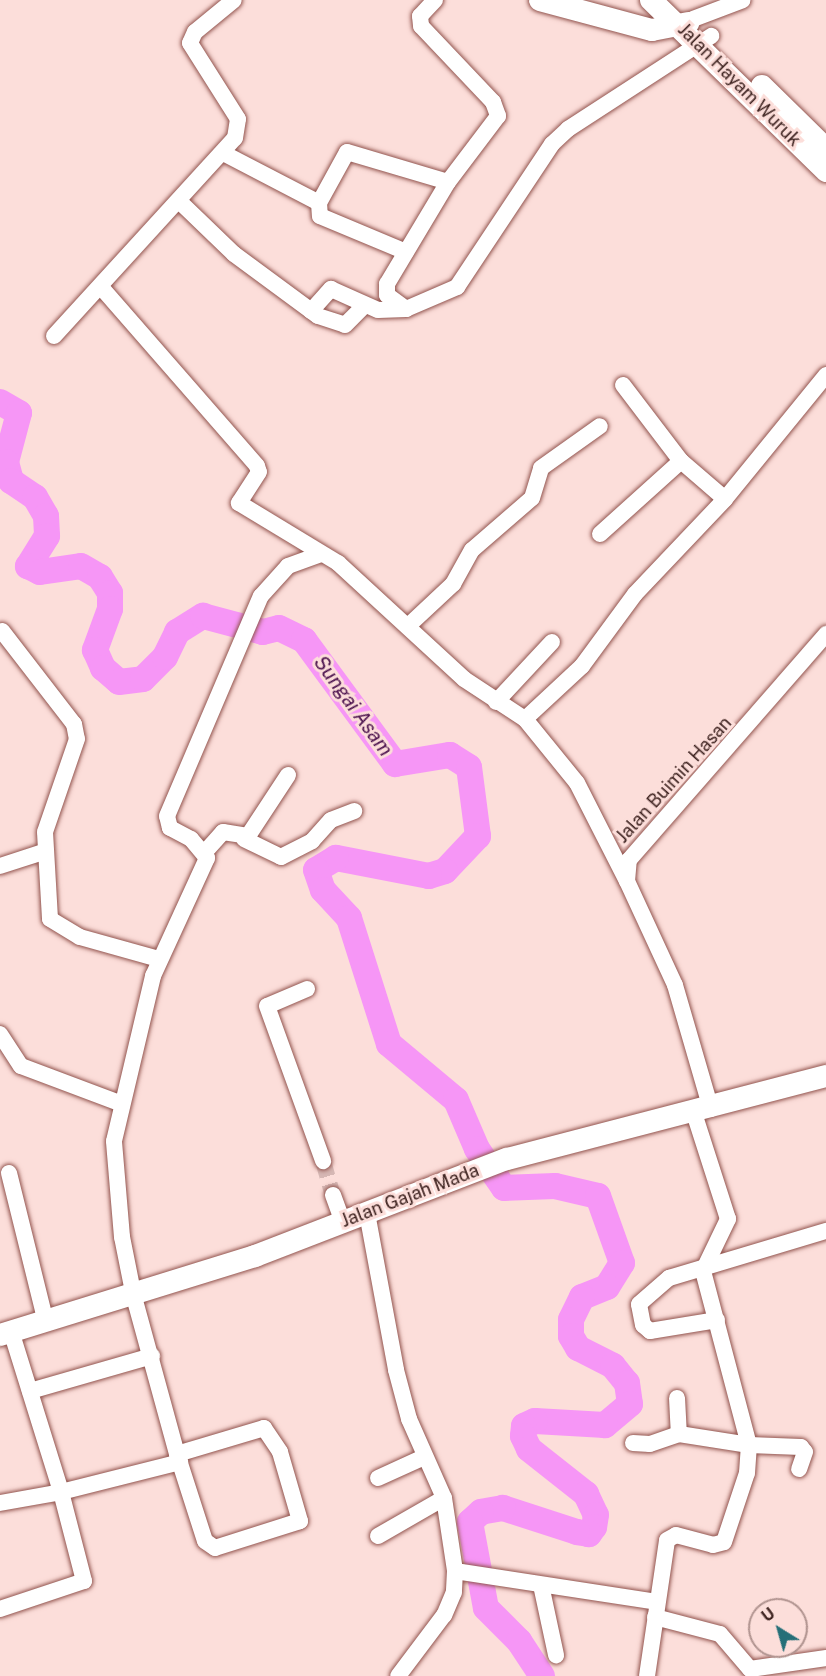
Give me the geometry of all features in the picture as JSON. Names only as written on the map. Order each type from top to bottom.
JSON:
[{"type":"main road","points":[[540,0],[652,30],[687,24]]},
{"type":"main road","name":"Jalan Hayam Wuruk","points":[[651,0],[687,24],[826,149]]},
{"type":"main road","name":"Jalan Hayam Wuruk","points":[[673,0],[687,24]]},
{"type":"main road","name":"Jalan Hayam Wuruk","points":[[705,41],[826,171]]},
{"type":"main road","name":"Jalan Gajah Mada","points":[[6,1333],[134,1297],[343,1222],[507,1158],[702,1111],[826,1076]]},
{"type":"street","points":[[54,336],[225,154],[238,119],[190,43],[195,32],[234,0]]},
{"type":"street","points":[[406,309],[385,290],[448,182],[498,112],[421,26],[420,15],[435,0]]},
{"type":"street","points":[[687,24],[743,0]]},
{"type":"street","points":[[311,310],[331,289],[364,306],[406,309],[457,287],[552,144],[568,129],[705,41]]},
{"type":"street","points":[[406,252],[320,216],[319,203],[345,152],[448,182]]},
{"type":"street","points":[[225,154],[319,203]]},
{"type":"street","points":[[179,201],[234,254],[336,326],[353,320],[364,306]]},
{"type":"street","points":[[101,287],[257,466],[259,472],[238,503],[319,555],[338,563],[496,702],[525,719],[577,783],[627,881],[675,985],[728,1219],[721,1243],[703,1270],[749,1445],[742,1497],[727,1537],[713,1545],[670,1536],[656,1609],[647,1676]]},
{"type":"street","points":[[525,719],[582,666],[635,594],[725,499],[826,375]]},
{"type":"street","points":[[623,385],[681,461],[725,499]]},
{"type":"street","points":[[408,626],[453,584],[472,550],[532,498],[541,468],[600,426]]},
{"type":"street","points":[[600,534],[681,461]]},
{"type":"street","points":[[205,852],[170,828],[167,816],[247,640],[253,615],[280,572],[319,555]]},
{"type":"street","points":[[2,631],[45,692],[74,724],[76,751],[43,852],[51,919],[57,928],[159,959]]},
{"type":"street","name":"Jalan Buimin Hasan","points":[[627,881],[629,860],[826,634]]},
{"type":"street","points":[[496,702],[552,642]]},
{"type":"street","points":[[244,839],[288,775]]},
{"type":"street","points":[[0,1503],[61,1492],[179,1458],[264,1428],[280,1452],[300,1521],[282,1531],[209,1546],[179,1458],[134,1297],[122,1237],[114,1141],[139,1019],[159,959],[205,852],[223,832],[244,839],[281,857],[312,841],[331,820],[354,811]]},
{"type":"street","points":[[0,866],[43,852]]},
{"type":"street","points":[[307,989],[267,1006],[323,1161]]},
{"type":"street","points":[[0,1034],[21,1066],[122,1104]]},
{"type":"street","points":[[9,1173],[46,1323]]},
{"type":"street","points":[[333,1195],[343,1222]]},
{"type":"street","points":[[367,1213],[396,1370],[424,1457],[444,1498],[460,1571],[444,1615],[398,1676]]},
{"type":"street","points":[[717,1320],[657,1330],[643,1325],[643,1295],[669,1278],[703,1270],[826,1231]]},
{"type":"street","points":[[0,1609],[83,1583],[61,1492],[30,1391],[6,1333]]},
{"type":"street","points":[[30,1391],[152,1356]]},
{"type":"street","points":[[677,1398],[679,1434]]},
{"type":"street","points":[[633,1443],[650,1444],[679,1434],[749,1445],[801,1447],[805,1452],[799,1470]]},
{"type":"street","points":[[378,1478],[424,1457]]},
{"type":"street","points":[[378,1536],[444,1498]]},
{"type":"street","points":[[460,1571],[656,1609],[720,1634],[750,1669],[826,1658]]},
{"type":"street","points":[[541,1585],[556,1655]]},
{"type":"waterway","name":"Sungai Asam","points":[[0,402],[19,413],[6,462],[11,481],[35,497],[46,516],[47,536],[28,566],[40,572],[81,566],[100,577],[110,593],[110,609],[95,650],[103,668],[119,682],[143,679],[165,657],[177,632],[203,616],[263,632],[279,628],[304,640],[395,764],[450,755],[469,767],[478,836],[445,871],[429,876],[336,858],[316,870],[323,890],[349,918],[389,1044],[456,1100],[477,1149],[504,1188],[555,1186],[598,1196],[622,1263],[607,1287],[582,1297],[571,1320],[571,1336],[578,1348],[613,1366],[627,1383],[630,1404],[605,1425],[535,1421],[524,1426],[523,1436],[529,1449],[586,1494],[596,1515],[594,1527],[589,1534],[577,1532],[503,1508],[481,1512],[470,1522],[486,1608],[519,1641],[542,1676]]},
{"type":"tunnel","points":[[323,1161],[333,1195]]}]
